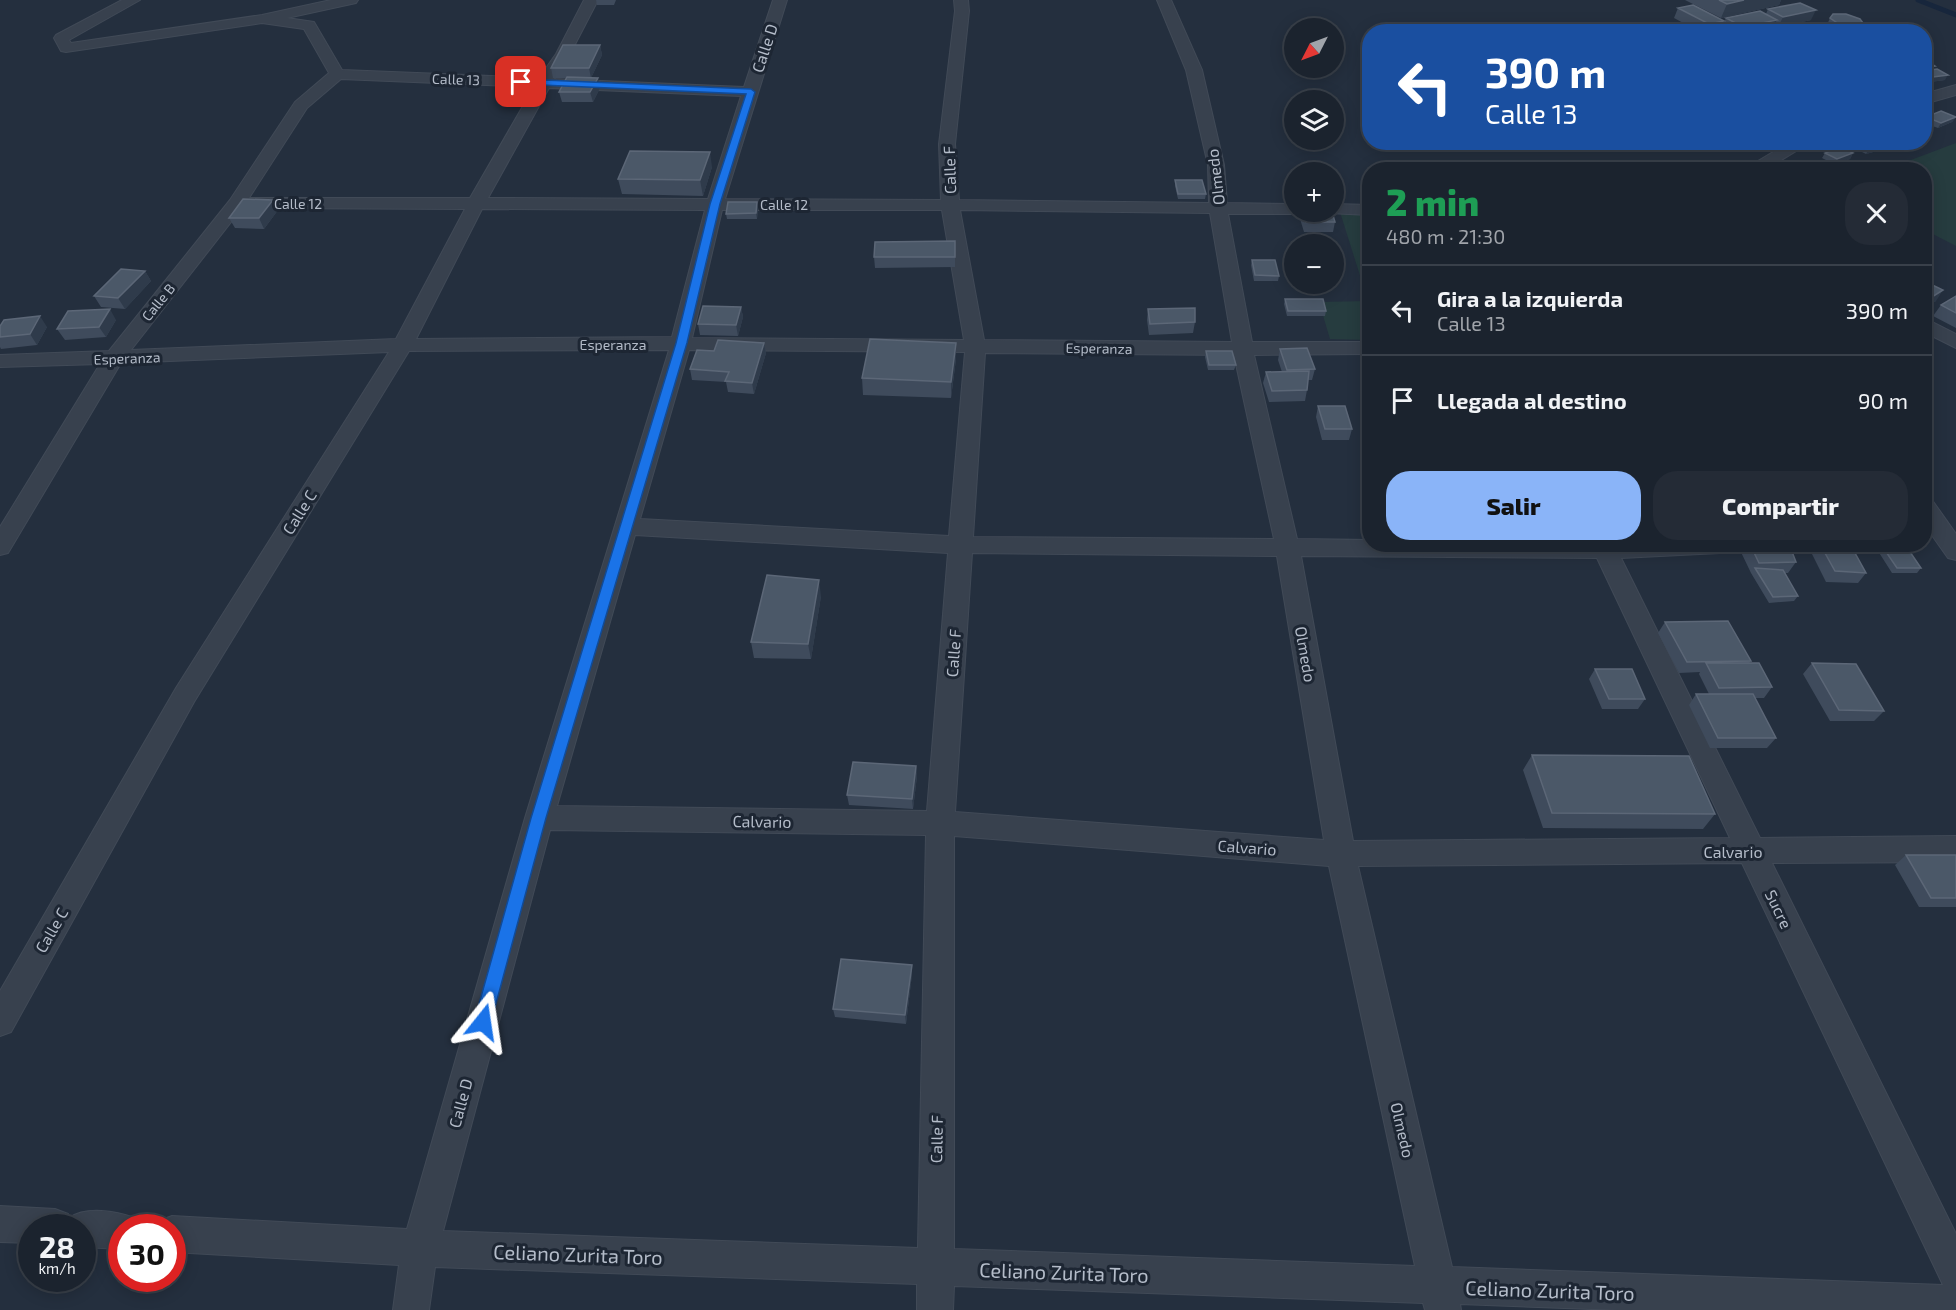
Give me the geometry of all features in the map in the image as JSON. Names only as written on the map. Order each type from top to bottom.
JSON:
[{"type":"street","points":[[133,0],[61,38],[66,48],[262,18],[351,0]]},
{"type":"street","name":"Calle C","points":[[0,1021],[185,695],[403,345],[476,204],[544,83],[563,54],[591,0]]},
{"type":"street","points":[[763,0],[780,0]]},
{"type":"street","name":"Calle D","points":[[411,1310],[420,1248],[539,818],[681,343],[715,204],[780,0]]},
{"type":"street","name":"Calle F","points":[[935,1310],[940,823],[975,346],[950,205],[947,144],[962,11],[961,0]]},
{"type":"street","name":"Olmedo","points":[[1164,0],[1194,70],[1216,165],[1218,208],[1243,350],[1287,546],[1341,854],[1441,1298]]},
{"type":"street","points":[[262,18],[309,25],[338,74]]},
{"type":"street","name":"Calle 13","points":[[338,74],[751,92]]},
{"type":"street","name":"Calle B","points":[[0,547],[113,359],[237,203],[301,105],[338,74]]},
{"type":"street","points":[[1932,97],[1956,90]]},
{"type":"street","points":[[1766,162],[1788,150]]},
{"type":"street","name":"Calle 12","points":[[237,203],[950,205],[1284,209]]},
{"type":"street","points":[[1344,209],[1362,210]]},
{"type":"street","points":[[1932,328],[1955,341]]},
{"type":"street","points":[[1932,342],[1955,341]]},
{"type":"street","name":"Esperanza","points":[[0,361],[113,359],[403,345],[681,343],[1243,350],[1362,348]]},
{"type":"street","points":[[1932,519],[1945,540]]},
{"type":"street","points":[[626,526],[961,545],[1362,546]]},
{"type":"street","name":"Sucre","points":[[1605,552],[1956,1274]]},
{"type":"street","name":"Calvario","points":[[539,818],[940,823],[1341,854],[1956,849]]},
{"type":"street","points":[[0,1224],[18,1225]]},
{"type":"street","name":"Celiano Zurita Toro","points":[[186,1235],[420,1248],[935,1267],[1441,1298],[1956,1304]]},
{"type":"green space","points":[[1956,143],[1956,246],[1932,234],[1932,162],[1906,162]]},
{"type":"green space","points":[[1344,212],[1362,214],[1362,282],[1343,222]]},
{"type":"green space","points":[[1362,301],[1362,340],[1330,339],[1319,302]]},
{"type":"building","points":[[1719,0],[1744,0],[1727,4]]},
{"type":"building","points":[[1800,3],[1816,10],[1783,17],[1768,9]]},
{"type":"building","points":[[1693,5],[1724,21],[1709,24],[1678,8]]},
{"type":"building","points":[[1760,11],[1777,20],[1758,24],[1737,24],[1726,18]]},
{"type":"building","points":[[1833,14],[1846,14],[1860,19],[1863,23],[1839,24],[1830,18]]},
{"type":"building","points":[[563,45],[600,45],[589,68],[551,68]]},
{"type":"building","points":[[1937,69],[1948,75],[1933,77],[1932,70]]},
{"type":"building","points":[[567,77],[598,78],[590,92],[559,92]]},
{"type":"building","points":[[1941,111],[1956,117],[1941,123],[1932,119],[1932,115]]},
{"type":"building","points":[[1833,150],[1847,150],[1853,153],[1837,159],[1825,153]]},
{"type":"building","points":[[630,151],[710,152],[700,180],[618,179]]},
{"type":"building","points":[[1175,180],[1202,180],[1206,194],[1178,194]]},
{"type":"building","points":[[243,199],[273,200],[259,218],[229,218]]},
{"type":"building","points":[[728,202],[757,202],[756,213],[726,214]]},
{"type":"building","points":[[955,241],[955,257],[874,257],[875,242]]},
{"type":"building","points":[[1252,260],[1275,260],[1279,276],[1255,275]]},
{"type":"building","points":[[121,269],[145,271],[118,298],[94,296]]},
{"type":"building","points":[[1932,285],[1943,290],[1932,297]]},
{"type":"building","points":[[1956,296],[1956,313],[1941,305]]},
{"type":"building","points":[[1285,299],[1323,299],[1326,311],[1288,311]]},
{"type":"building","points":[[703,306],[741,307],[736,325],[698,324]]},
{"type":"building","points":[[1195,308],[1195,322],[1150,324],[1148,309]]},
{"type":"building","points":[[110,309],[99,327],[57,329],[68,311]]},
{"type":"building","points":[[40,316],[30,334],[0,337],[0,326],[4,320]]},
{"type":"building","points":[[870,339],[956,343],[951,382],[862,378]]},
{"type":"building","points":[[718,340],[764,343],[752,383],[725,381],[729,372],[690,369],[697,350],[714,351]]},
{"type":"building","points":[[1307,348],[1315,369],[1287,370],[1280,349]]},
{"type":"building","points":[[1206,351],[1232,351],[1236,365],[1209,365]]},
{"type":"building","points":[[1309,371],[1307,390],[1272,391],[1266,372]]},
{"type":"building","points":[[1318,406],[1345,406],[1352,429],[1325,429]]},
{"type":"building","points":[[1754,552],[1792,552],[1796,562],[1759,563]]},
{"type":"building","points":[[1824,552],[1854,552],[1866,573],[1835,571]]},
{"type":"building","points":[[1886,552],[1910,552],[1921,568],[1897,568]]},
{"type":"building","points":[[1755,568],[1783,570],[1798,596],[1773,597]]},
{"type":"building","points":[[767,575],[819,580],[808,644],[751,642]]},
{"type":"building","points":[[1728,621],[1751,661],[1687,662],[1665,622]]},
{"type":"building","points":[[1706,663],[1759,663],[1772,687],[1719,688]]},
{"type":"building","points":[[1812,663],[1856,664],[1884,711],[1839,710]]},
{"type":"building","points":[[1595,669],[1632,669],[1645,699],[1609,699]]},
{"type":"building","points":[[1696,694],[1753,694],[1776,738],[1718,738]]},
{"type":"building","points":[[1532,755],[1689,756],[1715,814],[1552,813]]},
{"type":"building","points":[[853,762],[916,766],[912,799],[847,795]]},
{"type":"building","points":[[1906,855],[1956,855],[1956,898],[1931,898]]},
{"type":"building","points":[[841,959],[912,965],[905,1015],[833,1009]]},
{"type":"waterway","points":[[1918,0],[1956,15]]},
{"type":"route","points":[[483,1022],[539,818],[681,343],[715,204],[751,92],[521,82]]}]
